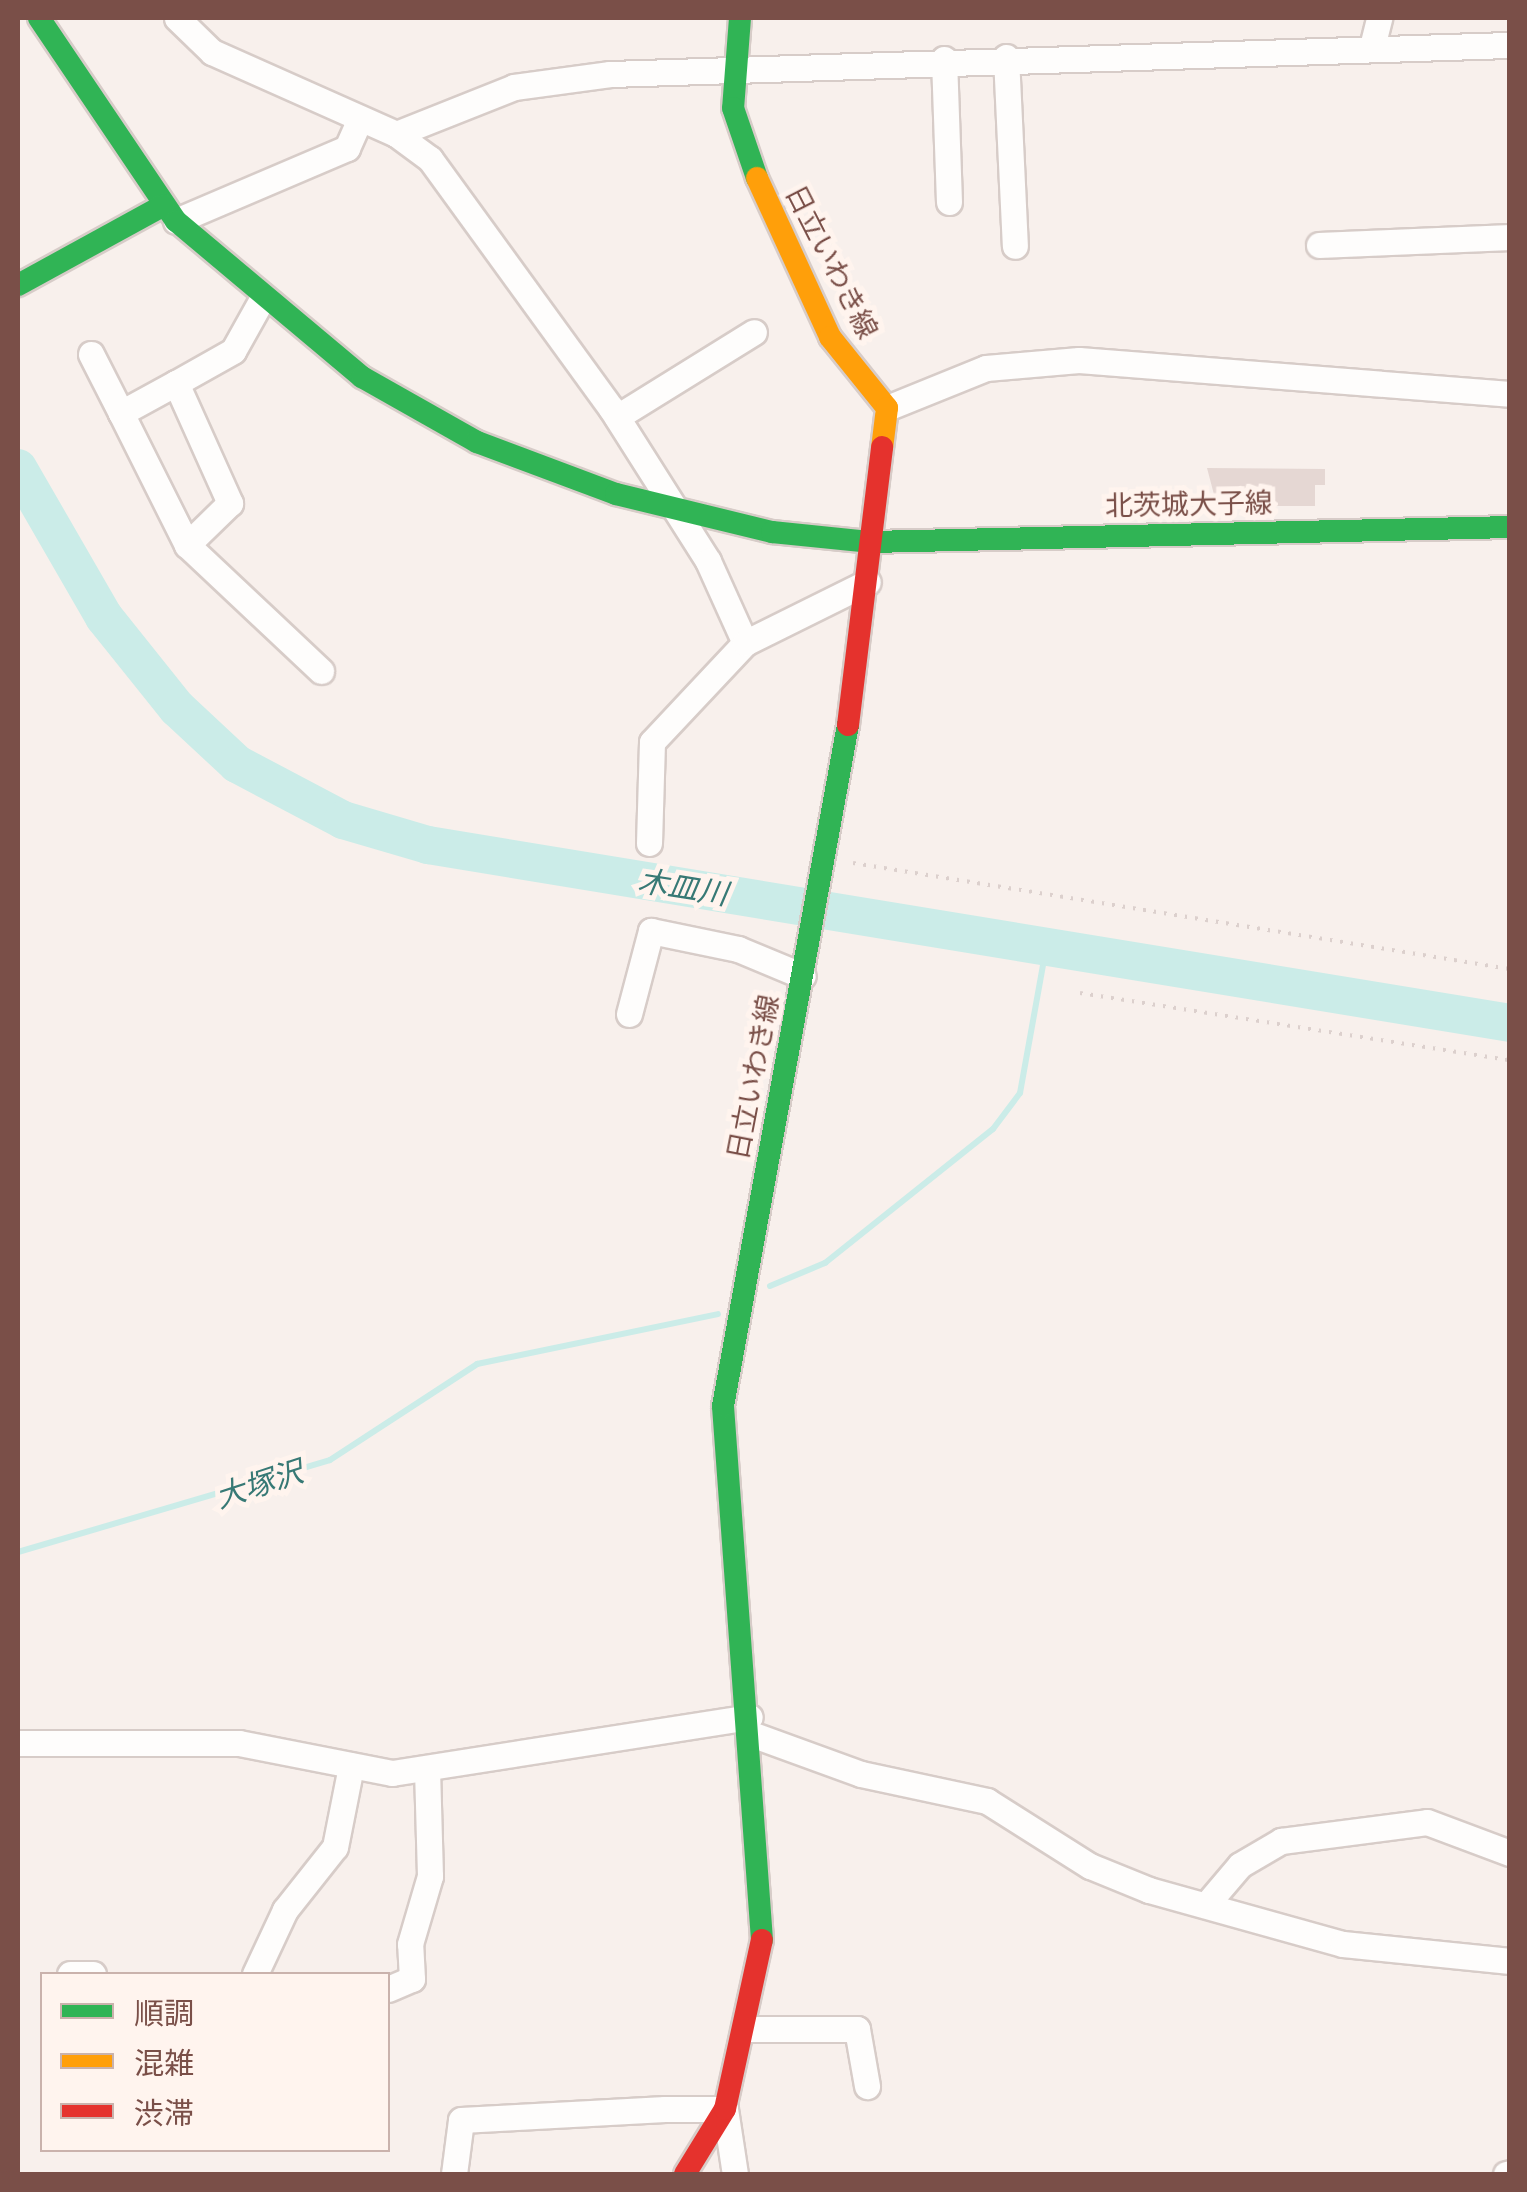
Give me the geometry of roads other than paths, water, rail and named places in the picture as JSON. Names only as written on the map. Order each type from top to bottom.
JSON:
[{"type":"main road","name":"北茨城大子線","points":[[38,18],[170,213],[261,301],[447,427],[675,510],[871,542],[1510,528]]},
{"type":"main road","name":"日立いわき線","points":[[685,2174],[725,2110],[751,2029],[764,1916],[722,1406],[824,866],[868,582],[887,408],[830,337],[741,136],[729,65],[740,18]]},
{"type":"main road","points":[[18,285],[170,213]]},
{"type":"street","points":[[177,18],[212,52],[396,134],[430,159],[617,418],[675,510],[746,643]]},
{"type":"street","points":[[396,134],[514,86],[729,65],[1006,58],[1373,26],[1510,45]]},
{"type":"street","points":[[1006,58],[1015,246]]},
{"type":"street","points":[[944,59],[949,202]]},
{"type":"street","points":[[170,213],[347,148],[360,118]]},
{"type":"street","points":[[1320,245],[1510,238]]},
{"type":"street","points":[[121,413],[232,351],[261,301]]},
{"type":"street","points":[[617,418],[754,332]]},
{"type":"street","points":[[91,354],[187,545],[320,671]]},
{"type":"street","points":[[887,408],[986,368],[1079,360],[1510,394]]},
{"type":"street","points":[[176,383],[230,503],[187,545]]},
{"type":"street","points":[[649,843],[652,742],[746,643],[868,582]]},
{"type":"street","points":[[629,1014],[651,931],[806,963]]},
{"type":"street","points":[[18,1743],[238,1743],[351,1766],[427,1769],[751,1725],[862,1774],[986,1800],[1090,1866],[1206,1904],[1343,1944],[1510,1960]]},
{"type":"street","points":[[256,1972],[285,1910],[335,1847],[351,1766]]},
{"type":"street","points":[[390,1989],[412,1980],[410,1944],[430,1876],[427,1769]]},
{"type":"street","points":[[1206,1904],[1240,1866],[1280,1842],[1426,1822],[1510,1853]]},
{"type":"street","points":[[751,2029],[857,2029],[867,2086]]},
{"type":"street","points":[[454,2174],[461,2120],[725,2110],[735,2174]]},
{"type":"waterway","name":"木皿川","points":[[18,468],[104,617],[177,708],[237,764],[343,820],[428,845],[1510,1023]]},
{"type":"waterway","points":[[770,1286],[825,1263],[993,1129],[1020,1093],[1046,949]]},
{"type":"waterway","name":"大塚沢","points":[[18,1552],[330,1460],[477,1364],[718,1314]]}]
